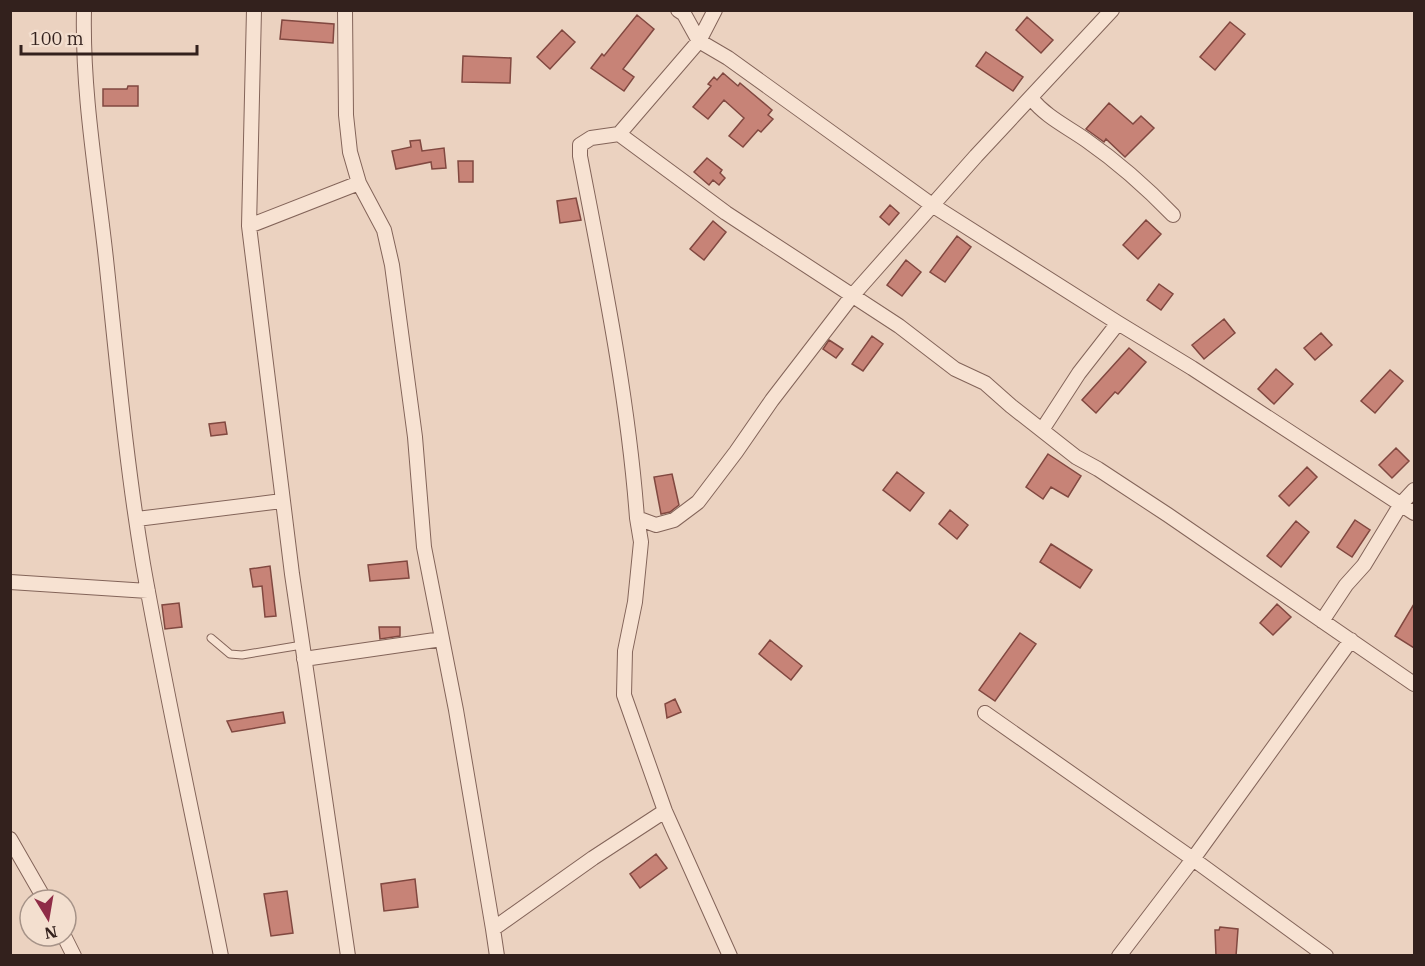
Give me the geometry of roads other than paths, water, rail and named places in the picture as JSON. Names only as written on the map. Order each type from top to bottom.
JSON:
[{"type":"street","points":[[84,10],[83,43],[93,153],[137,519],[174,729],[221,956]]},
{"type":"street","points":[[254,10],[249,226],[282,501],[348,956]]},
{"type":"street","points":[[345,10],[346,115],[350,152],[359,183],[384,230],[392,265],[415,437],[424,547],[456,710],[497,956]]},
{"type":"street","points":[[678,10],[684,14],[699,41],[737,65],[933,205],[1192,368],[1414,513]]},
{"type":"street","points":[[715,10],[699,41],[619,134],[591,138],[580,145],[580,156],[615,343],[641,542],[635,602],[625,651],[623,691],[665,811],[730,956]]},
{"type":"street","points":[[637,518],[656,525],[674,520],[698,502],[772,400],[852,296],[1062,62],[1112,10]]},
{"type":"street","points":[[1031,98],[1041,111],[1084,138],[1143,184],[1173,216]]},
{"type":"street","points":[[619,134],[726,213],[899,326],[955,369],[986,382],[1011,406],[1076,457],[1168,514],[1414,684]]},
{"type":"street","points":[[249,226],[359,183]]},
{"type":"street","points":[[1042,430],[1079,373],[1118,323]]},
{"type":"street","points":[[1322,621],[1346,585],[1364,565],[1401,504],[1414,490]]},
{"type":"street","points":[[137,519],[282,501]]},
{"type":"street","points":[[10,582],[148,591]]},
{"type":"street","points":[[303,652],[441,639]]},
{"type":"street","points":[[1119,956],[1193,859],[1351,640]]},
{"type":"street","points":[[985,713],[1193,859],[1326,956]]},
{"type":"street","points":[[493,929],[592,858],[665,811]]},
{"type":"street","points":[[10,839],[38,888]]},
{"type":"lane","points":[[211,638],[230,654],[303,652]]}]
